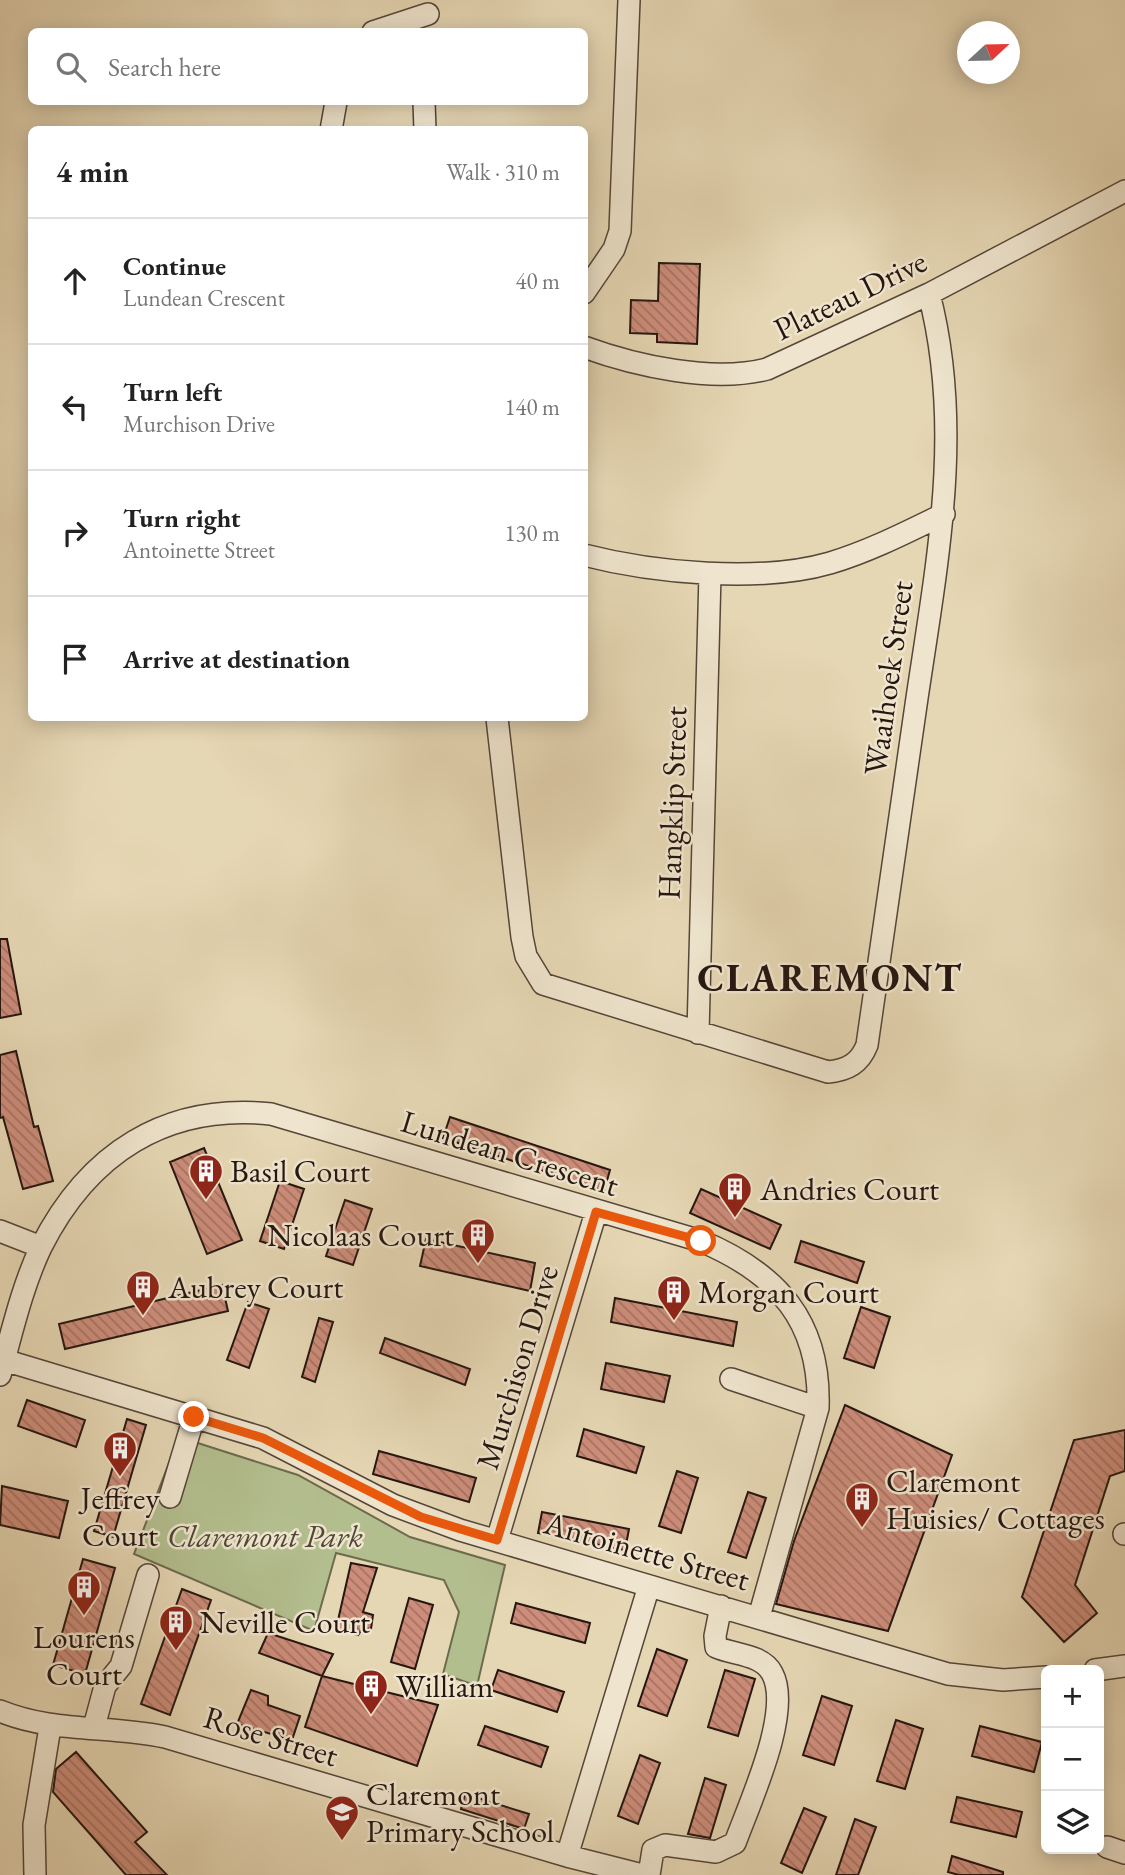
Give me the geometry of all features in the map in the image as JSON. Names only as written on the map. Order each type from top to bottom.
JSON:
[{"type":"street","points":[[588,287],[614,249],[620,231],[629,0]]},
{"type":"street","points":[[386,28],[428,15]]},
{"type":"street","points":[[332,126],[335,105]]},
{"type":"street","points":[[424,105],[425,126]]},
{"type":"street","name":"Plateau Drive","points":[[588,348],[654,366],[750,373],[783,363],[929,294],[1125,191]]},
{"type":"street","name":"Waaihoek Street","points":[[698,1033],[828,1072],[851,1066],[862,1057],[867,1045],[944,514],[944,361],[929,294]]},
{"type":"street","points":[[588,556],[633,565],[710,574],[799,569],[830,563],[902,535],[944,514]]},
{"type":"street","name":"Hangklip Street","points":[[698,1033],[710,574]]},
{"type":"street","points":[[497,721],[522,937],[526,956],[538,978],[549,988],[698,1033]]},
{"type":"street","name":"Lundean Crescent","points":[[2,1367],[25,1289],[41,1247],[66,1206],[99,1166],[142,1133],[190,1117],[229,1112],[271,1114],[701,1241],[738,1257],[768,1278],[793,1309],[810,1344],[818,1383],[818,1408],[759,1617]]},
{"type":"street","name":"Murchison Drive","points":[[497,1540],[596,1212]]},
{"type":"street","points":[[0,1231],[41,1247]]},
{"type":"street","name":"Antoinette Street","points":[[2,1367],[194,1417],[263,1438],[421,1517],[649,1586],[948,1674],[1003,1680],[1041,1677]]},
{"type":"street","points":[[731,1379],[818,1408]]},
{"type":"street","points":[[170,1497],[194,1417]]},
{"type":"street","points":[[94,1727],[106,1686],[121,1665],[148,1574]]},
{"type":"street","points":[[567,1856],[649,1586]]},
{"type":"street","points":[[649,1875],[653,1850],[665,1845],[716,1852],[735,1843],[766,1759],[779,1702],[772,1673],[755,1658],[730,1654],[716,1647],[715,1636],[721,1606]]},
{"type":"street","points":[[1104,1669],[1125,1666]]},
{"type":"street","name":"Rose Street","points":[[0,1711],[50,1727],[94,1727],[165,1737],[567,1856],[642,1875]]},
{"type":"street","points":[[35,1875],[34,1825],[50,1727]]},
{"type":"green space","name":"Claremont Park","points":[[179,1437],[298,1475],[410,1537],[505,1565],[477,1686],[443,1674],[459,1612],[444,1580],[336,1553],[314,1631],[134,1554]]},
{"type":"building","points":[[659,263],[700,264],[697,344],[657,342],[657,334],[630,333],[631,300],[658,301]]},
{"type":"building","points":[[0,939],[7,939],[21,1014],[0,1018]]},
{"type":"building","points":[[16,1051],[34,1127],[38,1126],[53,1181],[23,1189],[3,1117],[0,1118],[0,1055]]},
{"type":"building","points":[[450,1117],[610,1170],[604,1191],[443,1138]]},
{"type":"building","name":"Basil Court","points":[[204,1148],[242,1240],[207,1254],[170,1162]]},
{"type":"building","points":[[280,1181],[304,1189],[284,1249],[260,1241]]},
{"type":"building","name":"Andries Court","points":[[701,1189],[781,1225],[770,1249],[690,1213]]},
{"type":"building","points":[[345,1200],[372,1209],[353,1265],[326,1256]]},
{"type":"building","name":"Nicolaas Court","points":[[426,1239],[535,1263],[530,1291],[420,1266]]},
{"type":"building","points":[[801,1241],[864,1262],[857,1283],[795,1262]]},
{"type":"building","name":"Aubrey Court","points":[[222,1285],[228,1311],[65,1349],[59,1324]]},
{"type":"building","name":"Morgan Court","points":[[615,1298],[737,1322],[733,1346],[611,1322]]},
{"type":"building","points":[[248,1302],[269,1309],[249,1368],[227,1360]]},
{"type":"building","points":[[861,1307],[890,1317],[874,1368],[844,1358]]},
{"type":"building","points":[[319,1318],[333,1322],[315,1382],[302,1377]]},
{"type":"building","points":[[385,1338],[470,1369],[465,1385],[380,1353]]},
{"type":"building","points":[[606,1363],[670,1376],[664,1402],[601,1389]]},
{"type":"building","points":[[27,1400],[85,1420],[76,1447],[18,1426]]},
{"type":"building","name":"Claremont Huisies/ Cottages","points":[[845,1405],[952,1455],[888,1631],[776,1604],[794,1541]]},
{"type":"building","name":"Jeffrey Court","points":[[127,1419],[146,1425],[113,1537],[94,1531]]},
{"type":"building","points":[[584,1429],[644,1447],[636,1473],[577,1456]]},
{"type":"building","points":[[1125,1430],[1125,1471],[1110,1476],[1075,1585],[1097,1613],[1064,1642],[1022,1597],[1074,1440]]},
{"type":"building","points":[[379,1451],[476,1478],[469,1502],[373,1474]]},
{"type":"building","points":[[677,1471],[698,1478],[681,1533],[659,1526]]},
{"type":"building","points":[[2,1486],[68,1501],[59,1538],[0,1525]]},
{"type":"building","points":[[748,1492],[766,1498],[746,1558],[728,1552]]},
{"type":"building","points":[[542,1512],[629,1529],[625,1550],[538,1533]]},
{"type":"building","name":"Lourens Court","points":[[83,1559],[115,1568],[85,1674],[53,1665]]},
{"type":"building","points":[[351,1563],[377,1568],[363,1612],[373,1615],[371,1629],[363,1628],[358,1635],[336,1629]]},
{"type":"building","name":"Neville Court","points":[[182,1589],[211,1600],[170,1715],[141,1704]]},
{"type":"building","points":[[409,1598],[433,1605],[415,1669],[391,1662]]},
{"type":"building","points":[[516,1603],[590,1623],[585,1643],[511,1623]]},
{"type":"building","points":[[268,1633],[333,1654],[322,1676],[259,1653]]},
{"type":"building","points":[[657,1649],[687,1660],[667,1716],[638,1706]]},
{"type":"building","points":[[498,1670],[564,1692],[557,1712],[491,1690]]},
{"type":"building","points":[[725,1670],[755,1679],[738,1736],[708,1727]]},
{"type":"building","name":"William","points":[[322,1676],[438,1705],[417,1766],[305,1727]]},
{"type":"building","points":[[251,1690],[268,1696],[268,1705],[300,1716],[292,1740],[237,1724]]},
{"type":"building","points":[[822,1696],[852,1706],[834,1765],[803,1755]]},
{"type":"building","points":[[896,1720],[923,1729],[905,1789],[877,1781]]},
{"type":"building","points":[[485,1726],[548,1747],[541,1767],[478,1745]]},
{"type":"building","points":[[980,1726],[1041,1742],[1034,1772],[972,1756]]},
{"type":"building","points":[[76,1752],[147,1832],[135,1842],[167,1875],[126,1875],[53,1792],[56,1769]]},
{"type":"building","points":[[640,1755],[660,1763],[638,1824],[618,1816]]},
{"type":"building","points":[[705,1778],[726,1785],[710,1838],[688,1834]]},
{"type":"building","points":[[465,1794],[529,1814],[524,1829],[461,1809]]},
{"type":"building","points":[[957,1797],[1022,1812],[1016,1837],[951,1822]]},
{"type":"building","points":[[804,1808],[826,1817],[802,1873],[781,1863]]},
{"type":"building","points":[[855,1819],[876,1827],[858,1875],[836,1875]]},
{"type":"building","points":[[952,1856],[1003,1872],[1003,1875],[959,1875],[948,1872]]},
{"type":"place","name":"Basil Court","points":[[206,1201]]},
{"type":"place","name":"Andries Court","points":[[735,1219]]},
{"type":"place","name":"Nicolaas Court","points":[[478,1265]]},
{"type":"place","name":"Aubrey Court","points":[[143,1317]]},
{"type":"place","name":"Morgan Court","points":[[674,1322]]},
{"type":"place","name":"Jeffrey Court","points":[[120,1478]]},
{"type":"place","name":"Claremont Huisies/ Cottages","points":[[862,1529]]},
{"type":"place","name":"Lourens Court","points":[[84,1617]]},
{"type":"place","name":"Neville Court","points":[[176,1652]]},
{"type":"place","name":"William","points":[[371,1716]]},
{"type":"place","name":"Claremont Primary School","points":[[342,1842]]},
{"type":"district","name":"CLAREMONT","points":[[830,977]]},
{"type":"route","points":[[194,1417],[263,1438],[368,1493],[421,1517],[497,1540],[596,1212],[701,1241]]}]
